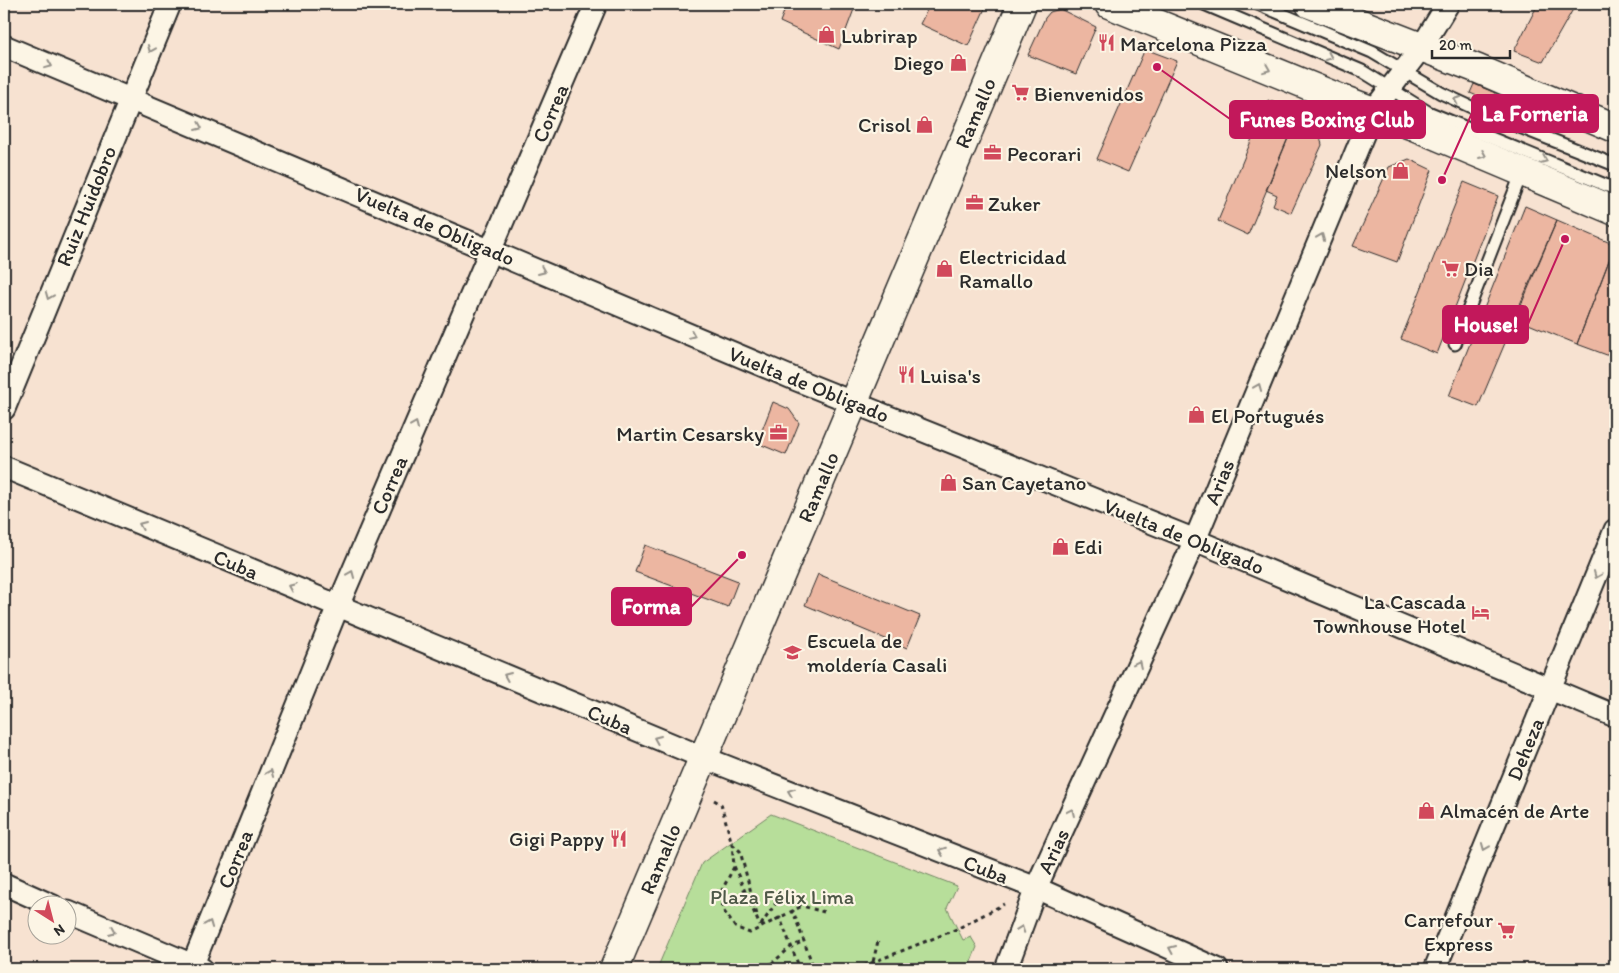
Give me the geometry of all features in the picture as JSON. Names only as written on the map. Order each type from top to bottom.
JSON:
[{"type":"street","name":"Ruiz Huidobro","points":[[4,409],[170,4]]},
{"type":"street","name":"Correa","points":[[195,968],[338,606],[596,4]]},
{"type":"street","name":"Ramallo","points":[[614,969],[702,757],[1022,4]]},
{"type":"street","points":[[1109,4],[1522,172],[1615,212]]},
{"type":"street","points":[[1310,4],[1478,69],[1615,128]]},
{"type":"street","name":"Arias","points":[[1006,969],[1036,888],[1195,540],[1373,111],[1421,48],[1448,4]]},
{"type":"street","name":"Vuelta de Obligado","points":[[4,46],[854,403],[1195,540],[1615,716]]},
{"type":"street","name":"Cuba","points":[[4,467],[702,757],[1036,888],[1217,969]]},
{"type":"street","name":"Deheza","points":[[1435,969],[1615,530]]},
{"type":"street","points":[[4,884],[31,896]]},
{"type":"street","points":[[78,916],[195,968]]},
{"type":"lane","points":[[1204,4],[1362,71],[1428,112],[1615,189]]},
{"type":"lane","points":[[1258,4],[1372,52],[1441,93],[1482,112],[1615,165]]},
{"type":"lane","points":[[1455,344],[1522,172]]},
{"type":"path","points":[[689,788],[721,804],[732,844],[734,866],[760,926]]},
{"type":"path","points":[[732,844],[740,851],[760,926]]},
{"type":"path","points":[[734,866],[721,892],[723,910],[735,927],[750,933],[760,926],[802,906]]},
{"type":"path","points":[[856,969],[957,929],[1036,888]]},
{"type":"path","points":[[760,926],[782,894],[802,906],[824,912]]},
{"type":"path","points":[[760,926],[793,912],[814,969]]},
{"type":"path","points":[[760,926],[780,918],[800,969]]},
{"type":"path","points":[[765,969],[792,946],[804,941]]},
{"type":"path","points":[[874,969],[873,962],[878,941]]},
{"type":"green space","name":"Plaza Félix Lima","points":[[771,814],[957,886],[947,908],[963,940],[971,937],[977,947],[968,969],[657,969],[702,863]]},
{"type":"building","name":"Lubrirap","points":[[787,4],[856,4],[839,49],[780,22]]},
{"type":"building","points":[[930,4],[987,4],[968,46],[920,24]]},
{"type":"building","points":[[1538,4],[1576,4],[1543,62],[1514,51]]},
{"type":"building","points":[[1060,9],[1096,27],[1076,74],[1028,55],[1045,18],[1050,12]]},
{"type":"building","points":[[1145,49],[1177,61],[1128,172],[1097,159]]},
{"type":"building","points":[[1474,84],[1549,115],[1545,124],[1470,93]]},
{"type":"building","points":[[1268,100],[1299,112],[1248,235],[1218,221]]},
{"type":"building","points":[[1299,112],[1316,118],[1322,145],[1291,213],[1273,205],[1277,195],[1266,190]]},
{"type":"building","points":[[1409,159],[1432,170],[1397,262],[1353,246],[1389,167]]},
{"type":"building","name":"Dia","points":[[1464,182],[1498,196],[1437,354],[1401,339]]},
{"type":"building","points":[[1525,206],[1557,220],[1478,407],[1449,396]]},
{"type":"building","points":[[1557,220],[1615,245],[1577,344],[1514,318]]},
{"type":"building","points":[[1615,245],[1615,358],[1577,344]]},
{"type":"building","name":"Martin Cesarsky","points":[[773,402],[789,409],[799,423],[786,455],[757,443]]},
{"type":"building","points":[[645,545],[738,581],[728,607],[635,572]]},
{"type":"building","points":[[818,574],[920,616],[907,648],[805,605]]},
{"type":"place","name":"Lubrirap","points":[[827,35]]},
{"type":"place","name":"Marcelona Pizza","points":[[1106,43]]},
{"type":"place","name":"Diego","points":[[958,62]]},
{"type":"place","name":"Funes Boxing Club","points":[[1157,67]]},
{"type":"place","name":"Bienvenidos","points":[[1020,93]]},
{"type":"place","name":"Crisol","points":[[925,124]]},
{"type":"place","name":"Pecorari","points":[[993,153]]},
{"type":"place","name":"Nelson","points":[[1401,170]]},
{"type":"place","name":"La Forneria","points":[[1442,180]]},
{"type":"place","name":"Zuker","points":[[974,203]]},
{"type":"place","name":"House!","points":[[1565,239]]},
{"type":"place","name":"Electricidad Ramallo","points":[[945,268]]},
{"type":"place","name":"Dia","points":[[1450,268]]},
{"type":"place","name":"Luisa's","points":[[906,375]]},
{"type":"place","name":"El Portugués","points":[[1197,415]]},
{"type":"place","name":"Martin Cesarsky","points":[[778,433]]},
{"type":"place","name":"San Cayetano","points":[[948,482]]},
{"type":"place","name":"Edi","points":[[1060,546]]},
{"type":"place","name":"Forma","points":[[742,555]]},
{"type":"place","name":"La Cascada Townhouse Hotel","points":[[1480,613]]},
{"type":"place","name":"Escuela de moldería Casali","points":[[793,652]]},
{"type":"place","name":"Almacén de Arte","points":[[1426,810]]},
{"type":"place","name":"Gigi Pappy","points":[[618,838]]},
{"type":"place","name":"Carrefour Express","points":[[1507,931]]}]
